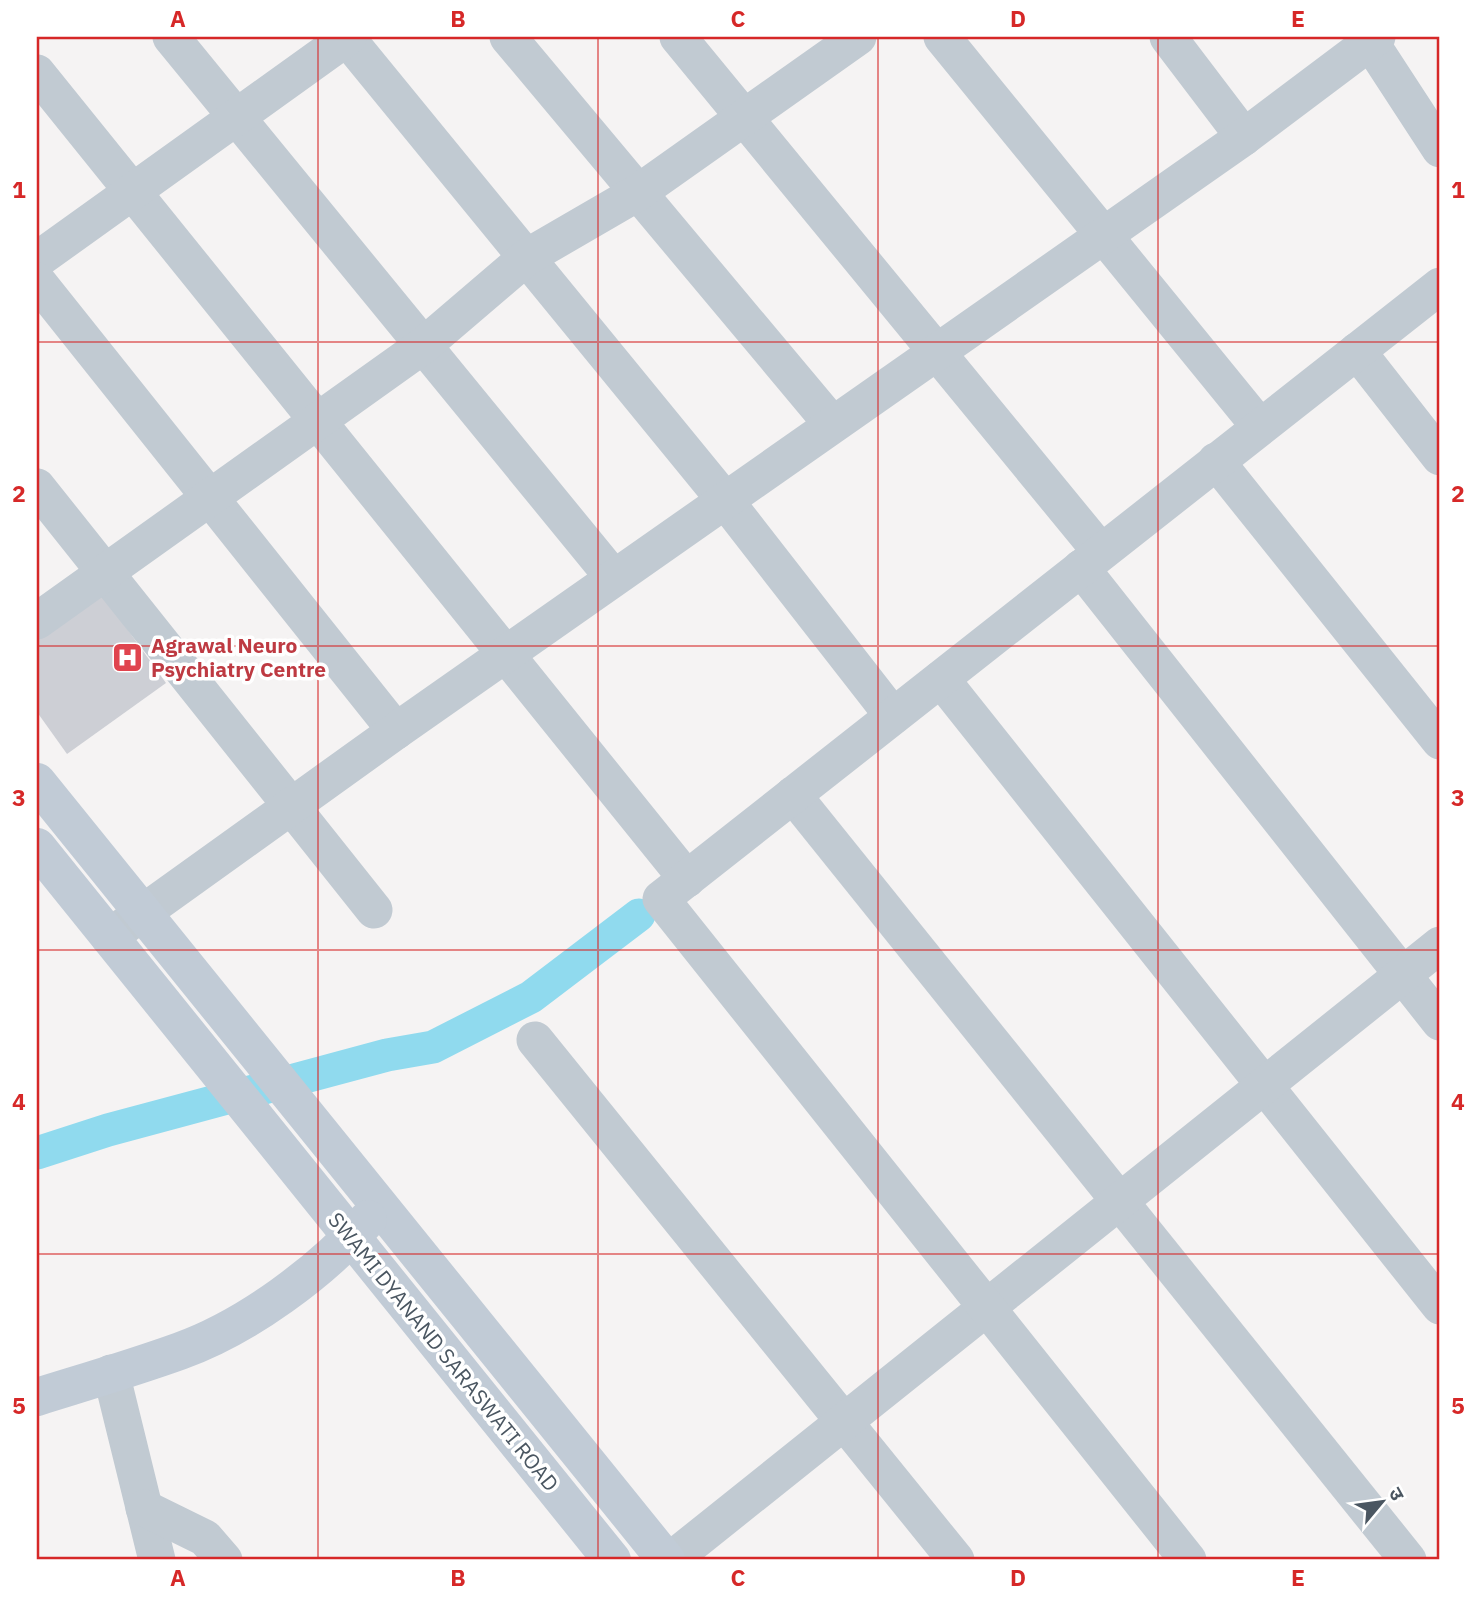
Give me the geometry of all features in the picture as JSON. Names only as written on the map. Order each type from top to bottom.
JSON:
[{"type":"street","points":[[171,37],[614,577]]},
{"type":"street","points":[[37,260],[347,37],[724,499],[893,716]]},
{"type":"street","points":[[508,37],[832,424]]},
{"type":"street","points":[[678,37],[938,353],[1440,1022]]},
{"type":"street","points":[[37,621],[424,345],[527,257],[639,192],[858,37]]},
{"type":"street","points":[[942,37],[1104,232],[1260,427]]},
{"type":"street","points":[[1167,37],[1244,137]]},
{"type":"street","points":[[41,861],[109,937],[396,730],[724,499],[938,353],[1104,232],[1244,137],[1371,38],[1440,149]]},
{"type":"street","points":[[37,73],[687,879]]},
{"type":"street","points":[[37,281],[396,730]]},
{"type":"street","points":[[1188,1560],[661,899],[1440,286]]},
{"type":"street","points":[[1357,351],[1440,457]]},
{"type":"street","points":[[1216,461],[1440,741]]},
{"type":"street","points":[[37,486],[374,910]]},
{"type":"street","points":[[941,678],[1440,1306]]},
{"type":"street","points":[[37,782],[379,1208],[668,1560],[1440,945]]},
{"type":"street","points":[[793,795],[1408,1560]]},
{"type":"street","name":"SWAMI DYANAND SARASWATI ROAD","points":[[109,937],[612,1560]]},
{"type":"street","points":[[535,1040],[956,1560]]},
{"type":"street","points":[[37,1396],[183,1350],[266,1307],[351,1238],[379,1208]]},
{"type":"street","points":[[111,1373],[157,1560]]},
{"type":"street","points":[[144,1508],[205,1538],[224,1560]]},
{"type":"building","points":[[102,594],[166,683],[67,754],[37,712],[37,639]]},
{"type":"waterway","points":[[37,1153],[108,1130],[387,1055],[433,1047],[531,997],[639,915]]},
{"type":"place","name":"Agrawal Neuro Psychiatry Centre","points":[[128,658]]}]
